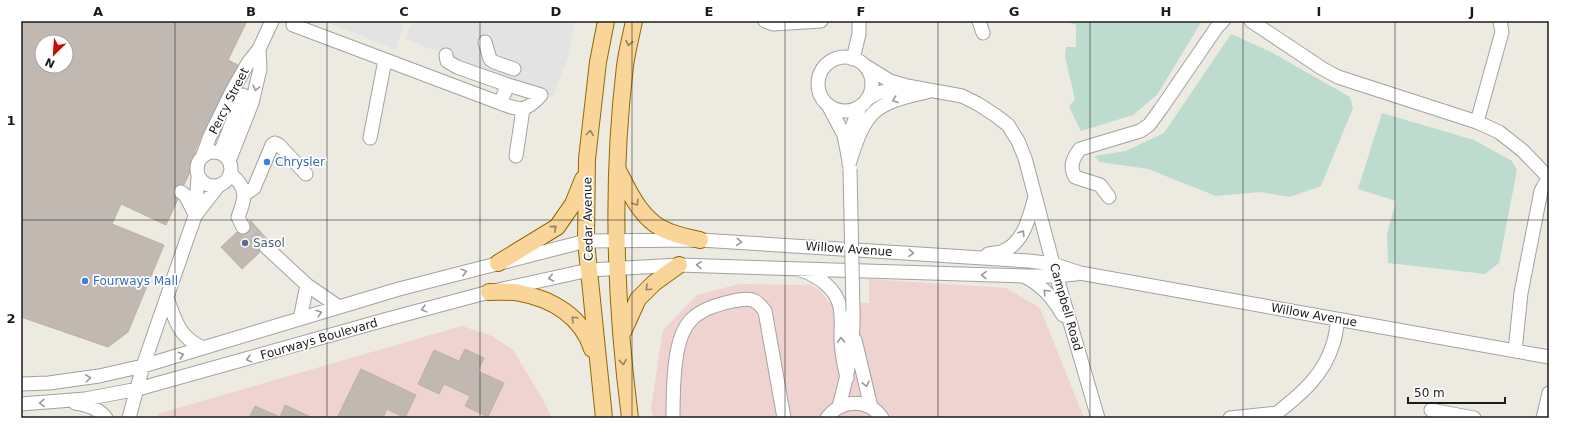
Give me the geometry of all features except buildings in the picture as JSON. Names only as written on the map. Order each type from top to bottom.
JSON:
[{"type":"main road","name":"Cedar Avenue","points":[[604,418],[586,241],[587,159],[598,62],[606,21]]},
{"type":"main road","points":[[630,418],[623,361],[616,241],[617,169],[625,65],[634,21]]},
{"type":"main road","points":[[498,263],[557,227],[573,204],[582,184],[587,159]]},
{"type":"main road","points":[[617,169],[641,211],[653,222],[669,232],[700,240]]},
{"type":"main road","points":[[622,337],[638,299],[654,283],[679,265]]},
{"type":"main road","points":[[490,292],[520,293],[553,303],[577,321],[584,331],[598,366]]},
{"type":"street","name":"Percy Street","points":[[129,418],[144,366],[195,216],[198,177],[197,165],[231,93],[248,63],[259,49],[272,21]]},
{"type":"street","points":[[765,21],[773,24],[821,21]]},
{"type":"street","points":[[858,62],[859,21]]},
{"type":"street","points":[[1109,197],[1100,185],[1075,177],[1073,173],[1072,161],[1076,154],[1080,149],[1140,131],[1149,125],[1217,27],[1223,21]]},
{"type":"street","points":[[1250,21],[1322,69],[1338,77],[1477,122],[1499,132],[1523,151],[1549,176],[1541,190],[1524,278],[1515,350]]},
{"type":"street","points":[[1477,122],[1502,32],[1500,21]]},
{"type":"street","points":[[293,25],[514,108],[523,109],[532,106],[541,95],[456,67],[447,61],[446,55]]},
{"type":"street","points":[[485,42],[490,59],[494,62],[514,69]]},
{"type":"street","name":"Percy Street","points":[[195,216],[219,185],[224,183],[226,162],[237,142],[252,103],[260,69],[259,49]]},
{"type":"street","points":[[849,162],[844,135],[828,105],[822,99],[818,83],[820,74],[824,67],[838,58],[858,62],[869,73],[871,82],[870,91],[850,133],[849,162],[854,333],[871,407]]},
{"type":"street","points":[[370,138],[385,60]]},
{"type":"street","name":"Campbell Road","points":[[858,62],[890,81],[907,86],[962,96],[995,114],[1008,125],[1018,141],[1025,158],[1054,270],[1098,418]]},
{"type":"street","points":[[500,103],[508,85]]},
{"type":"street","name":"Campbell Road","points":[[828,105],[835,109],[844,111],[852,110],[878,93],[907,86]]},
{"type":"street","points":[[849,162],[863,125],[881,106],[901,98],[933,91]]},
{"type":"street","points":[[243,95],[226,162],[243,186],[245,200],[238,217],[243,227]]},
{"type":"street","points":[[516,156],[523,109]]},
{"type":"street","points":[[245,194],[254,188],[272,146],[275,143],[306,174]]},
{"type":"street","name":"Percy Street","points":[[203,155],[214,152],[226,162]]},
{"type":"street","points":[[198,177],[207,185],[219,185]]},
{"type":"street","points":[[181,192],[185,195],[195,216]]},
{"type":"street","name":"Campbell Road","points":[[977,257],[1000,252],[1008,248],[1019,239],[1028,224],[1035,196]]},
{"type":"street","name":"Willow Avenue","points":[[616,241],[700,240],[1029,261],[1054,270],[1080,273],[1549,357]]},
{"type":"street","name":"Fourways Boulevard","points":[[21,384],[49,383],[99,376],[144,366],[399,289],[586,241],[616,241]]},
{"type":"street","points":[[266,247],[306,285],[339,307]]},
{"type":"street","name":"Willow Avenue","points":[[617,267],[679,265],[794,267],[1023,276],[1054,270]]},
{"type":"street","name":"Fourways Boulevard","points":[[21,404],[64,402],[138,390],[388,319],[490,292],[589,270],[617,267]]},
{"type":"street","points":[[794,267],[809,273],[825,283],[833,290],[837,297],[840,307],[842,358],[847,378]]},
{"type":"street","points":[[1023,276],[1036,282],[1054,300],[1074,336]]},
{"type":"street","points":[[300,319],[306,285]]},
{"type":"street","points":[[168,298],[176,323],[192,343],[203,348]]},
{"type":"street","points":[[673,418],[672,384],[678,343],[683,330],[695,316],[714,305],[742,299],[751,299],[759,303],[765,311],[784,418]]},
{"type":"street","points":[[1230,418],[1277,416],[1304,391],[1328,360],[1334,344],[1338,320]]},
{"type":"street","points":[[839,406],[847,378],[854,333]]},
{"type":"street","points":[[1543,418],[1549,393]]},
{"type":"street","points":[[64,402],[87,405],[102,413],[106,418]]},
{"type":"street","points":[[827,418],[831,412],[839,406],[850,403],[861,403],[871,407],[883,417]]},
{"type":"street","points":[[1432,410],[1474,418]]},
{"type":"shaded area","points":[[324,21],[405,21],[395,49]]},
{"type":"shaded area","points":[[412,21],[575,21],[569,54],[553,96],[405,39]]},
{"type":"shaded area","points":[[869,279],[1006,288],[1040,308],[1084,418],[653,418],[651,408],[663,330],[697,295],[739,284],[810,285],[821,291],[828,302],[869,303]]},
{"type":"shaded area","points":[[462,326],[492,336],[513,350],[552,418],[155,418],[161,413]]},
{"type":"green space","points":[[1064,21],[1202,21],[1157,95],[1133,115],[1081,131],[1069,107],[1075,99],[1065,57],[1066,47],[1076,47],[1076,25]]},
{"type":"green space","points":[[1231,34],[1271,52],[1350,97],[1353,108],[1321,186],[1290,197],[1260,192],[1216,196],[1148,169],[1100,162],[1094,156],[1126,151],[1164,133]]},
{"type":"green space","points":[[1382,113],[1474,140],[1512,161],[1517,170],[1499,263],[1485,274],[1388,263],[1387,234],[1396,201],[1358,189]]},
{"type":"tunnel","points":[[243,227],[266,247]]},
{"type":"place","name":"Chrysler","points":[[267,162]]},
{"type":"place","name":"Sasol","points":[[245,243]]},
{"type":"place","name":"Fourways Mall","points":[[85,281]]}]
